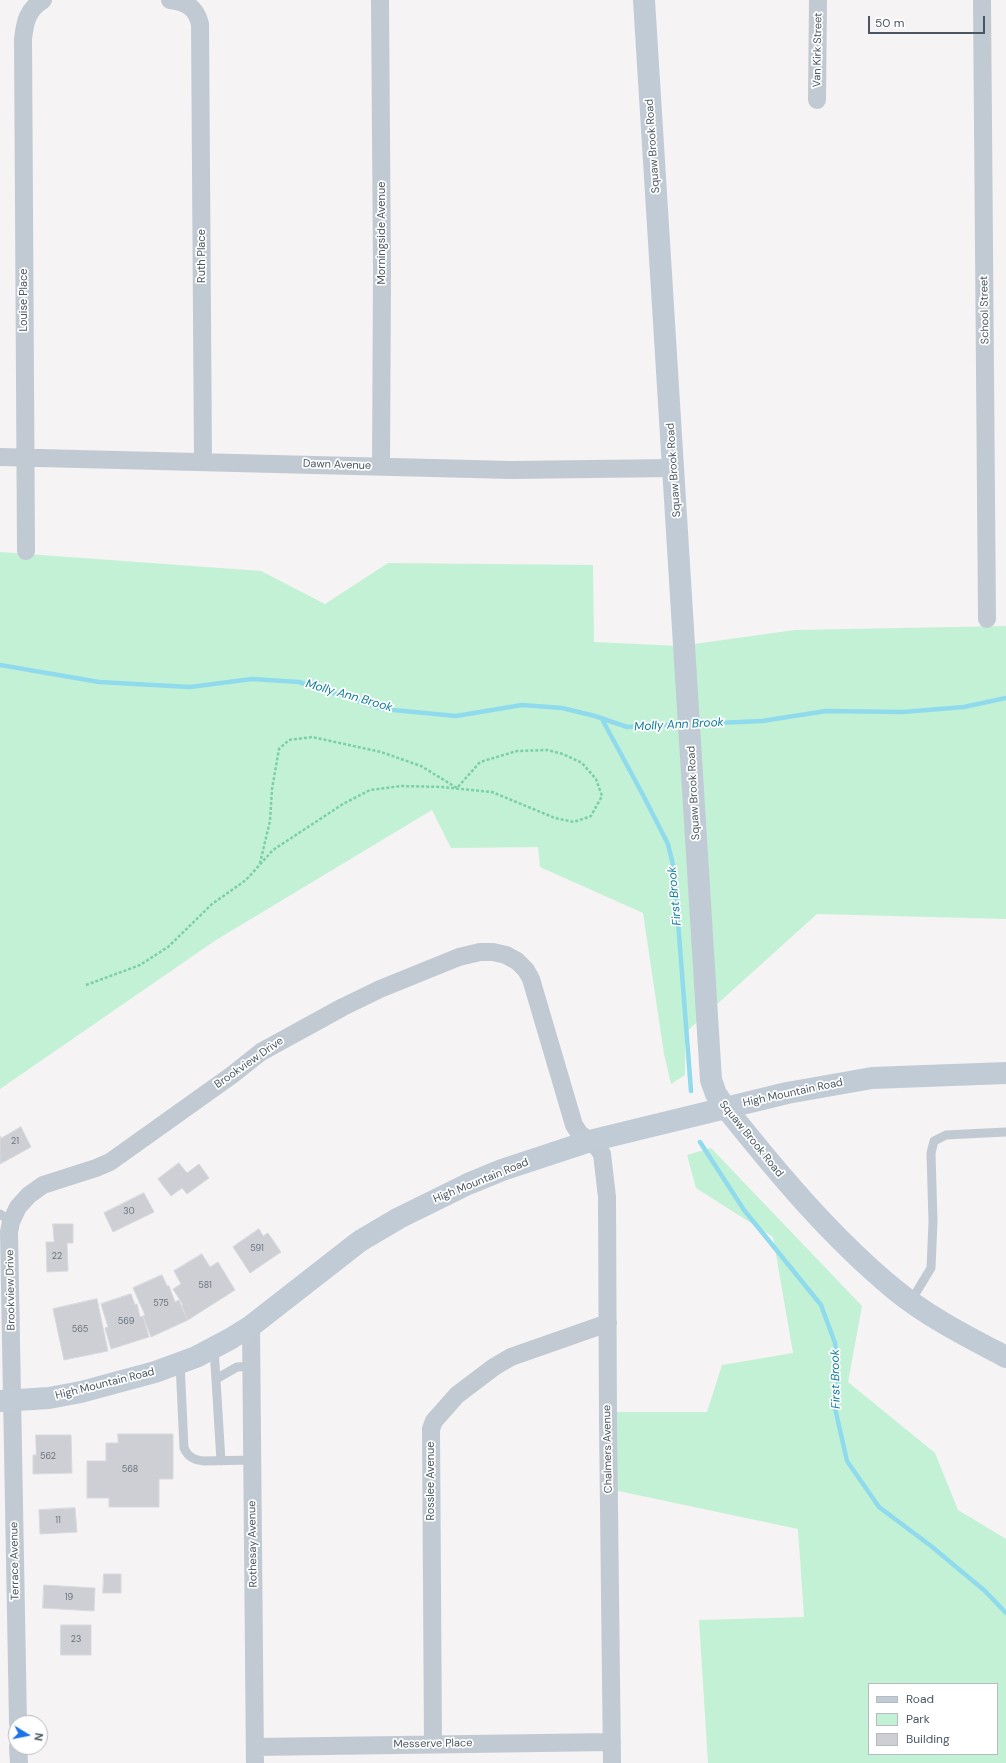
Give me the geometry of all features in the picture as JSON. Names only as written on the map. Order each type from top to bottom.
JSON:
[{"type":"street","name":"Louise Place","points":[[26,551],[24,49],[25,22],[29,12],[42,0]]},
{"type":"street","name":"Ruth Place","points":[[170,0],[183,2],[190,6],[198,16],[200,24],[204,462]]},
{"type":"street","name":"Morningside Avenue","points":[[380,0],[382,271],[381,466]]},
{"type":"street","name":"Squaw Brook Road","points":[[644,0],[711,1080],[716,1094],[725,1108],[794,1192],[839,1239],[895,1290],[961,1333],[1006,1357]]},
{"type":"street","name":"Van Kirk Street","points":[[817,100],[818,0]]},
{"type":"street","name":"School Street","points":[[982,0],[987,620]]},
{"type":"street","name":"Dawn Avenue","points":[[0,457],[25,459],[511,470],[674,468]]},
{"type":"street","name":"Brookview Drive","points":[[6,1400],[9,1232],[6,1218],[18,1208],[25,1199],[43,1185],[110,1162],[232,1075],[261,1052],[284,1038],[380,989],[459,957],[480,952],[493,952],[506,955],[517,961],[526,970],[531,979],[574,1125],[580,1134],[590,1141]]},
{"type":"street","name":"High Mountain Road","points":[[6,1400],[50,1398],[119,1383],[180,1363],[214,1348],[251,1326],[360,1241],[398,1218],[468,1184],[502,1170],[590,1141],[787,1093],[872,1078],[1006,1072]]},
{"type":"street","name":"Chalmers Avenue","points":[[590,1141],[602,1154],[608,1197],[612,1763]]},
{"type":"street","name":"Rosslee Avenue","points":[[433,1744],[431,1429],[434,1421],[458,1395],[475,1381],[511,1357],[608,1323]]},
{"type":"street","name":"Rothesay Avenue","points":[[251,1326],[255,1755]]},
{"type":"street","name":"Terrace Avenue","points":[[6,1400],[18,1715]]},
{"type":"street","name":"Messerve Place","points":[[255,1755],[433,1744],[612,1742]]},
{"type":"lane","points":[[911,1301],[931,1268],[933,1222],[931,1153],[934,1141],[946,1135],[1006,1132]]},
{"type":"lane","points":[[214,1348],[221,1461]]},
{"type":"lane","points":[[180,1363],[184,1448],[187,1454],[197,1460],[252,1460]]},
{"type":"lane","points":[[216,1378],[237,1367],[251,1366]]},
{"type":"path","points":[[260,863],[270,821],[272,788],[279,749],[289,740],[312,737],[381,752],[421,766],[457,788]]},
{"type":"path","points":[[86,985],[140,965],[168,947],[212,904],[246,880],[272,850],[343,804],[370,790],[401,786],[457,788],[492,792],[555,818],[574,822],[592,816],[602,796],[596,779],[582,764],[563,754],[547,750],[517,751],[480,762],[457,788]]},
{"type":"green space","points":[[0,552],[261,571],[325,604],[388,563],[593,565],[594,642],[680,646],[795,630],[1006,626],[1006,919],[817,914],[685,1033],[685,1075],[671,1084],[664,1054],[643,913],[540,867],[538,847],[451,848],[432,810],[216,940],[0,1089]]},
{"type":"green space","points":[[711,1148],[862,1306],[848,1382],[935,1453],[958,1510],[1006,1539],[1006,1763],[708,1763],[699,1620],[804,1617],[798,1529],[609,1489],[612,1412],[707,1412],[722,1365],[793,1353],[773,1237],[696,1188],[687,1155]]},
{"type":"building","points":[[21,1127],[31,1147],[0,1164],[0,1136],[1,1138]]},
{"type":"building","points":[[179,1163],[187,1173],[199,1164],[209,1178],[187,1194],[182,1188],[171,1196],[158,1179]]},
{"type":"building","points":[[144,1193],[154,1212],[113,1232],[104,1213]]},
{"type":"building","points":[[53,1224],[73,1224],[73,1243],[67,1243],[68,1271],[47,1272],[46,1242],[54,1242]]},
{"type":"building","points":[[259,1229],[263,1236],[268,1233],[281,1252],[250,1273],[233,1247]]},
{"type":"building","points":[[202,1254],[210,1267],[218,1262],[235,1290],[188,1320],[181,1306],[183,1305],[173,1289],[181,1284],[174,1271]]},
{"type":"building","points":[[162,1275],[167,1286],[169,1286],[175,1302],[179,1300],[188,1320],[151,1337],[143,1316],[145,1315],[133,1288]]},
{"type":"building","points":[[131,1294],[135,1305],[137,1304],[140,1317],[143,1316],[149,1337],[111,1349],[105,1328],[108,1327],[101,1304]]},
{"type":"building","points":[[97,1299],[108,1351],[64,1360],[53,1309]]},
{"type":"building","points":[[118,1434],[173,1434],[173,1479],[159,1479],[159,1507],[109,1507],[109,1498],[87,1498],[87,1461],[106,1461],[106,1443],[118,1443]]},
{"type":"building","points":[[36,1435],[71,1435],[72,1473],[33,1474],[33,1455],[36,1455]]},
{"type":"building","points":[[75,1508],[77,1532],[40,1534],[39,1510]]},
{"type":"building","points":[[104,1574],[121,1574],[121,1593],[103,1593]]},
{"type":"building","points":[[44,1585],[95,1588],[94,1611],[43,1608]]},
{"type":"building","points":[[61,1625],[91,1625],[91,1655],[61,1655]]},
{"type":"waterway","name":"Molly Ann Brook","points":[[0,665],[99,682],[190,687],[252,679],[299,682],[383,709],[456,716],[522,705],[562,708],[595,716],[627,727],[682,724]]},
{"type":"waterway","name":"Molly Ann Brook","points":[[694,724],[762,721],[826,711],[903,712],[964,707],[1006,698]]},
{"type":"waterway","name":"First Brook","points":[[602,719],[668,844],[674,869],[691,1091]]},
{"type":"waterway","name":"First Brook","points":[[700,1142],[744,1210],[821,1305],[835,1343],[838,1381],[835,1408],[847,1461],[879,1507],[931,1546],[985,1591],[1006,1613]]}]
